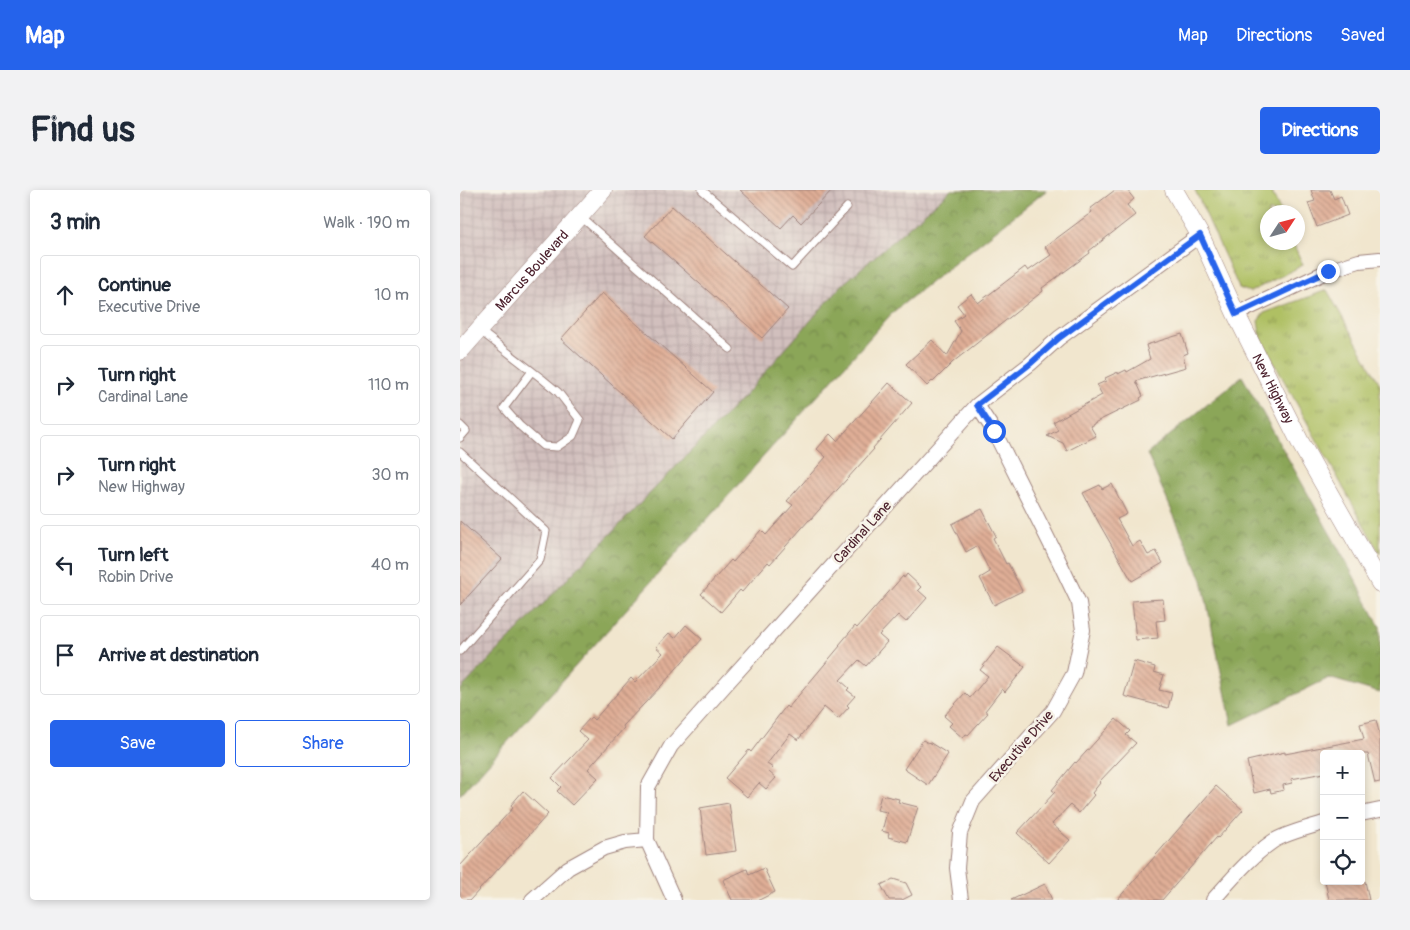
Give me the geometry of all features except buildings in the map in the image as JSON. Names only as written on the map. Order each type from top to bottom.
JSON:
[{"type":"street","name":"Marcus Boulevard","points":[[460,351],[603,190]]},
{"type":"street","name":"New Highway","points":[[1174,190],[1200,235],[1236,314],[1302,444],[1380,583]]},
{"type":"street","name":"Cardinal Lane","points":[[674,900],[647,840],[648,787],[672,746],[977,405],[1030,364],[1059,338],[1200,235]]},
{"type":"street","points":[[1236,314],[1328,271],[1359,261],[1380,259]]},
{"type":"street","name":"Executive Drive","points":[[961,900],[957,868],[960,833],[974,801],[1053,711],[1074,673],[1083,630],[1079,603],[994,431],[977,405]]},
{"type":"street","points":[[1365,813],[1380,810]]},
{"type":"street","points":[[1213,900],[1246,864],[1273,841],[1320,824]]},
{"type":"street","points":[[532,900],[568,868],[604,848],[625,842],[647,840]]},
{"type":"lane","points":[[702,190],[792,267],[847,207]]},
{"type":"lane","points":[[580,216],[730,349]]},
{"type":"lane","points":[[479,330],[532,371],[558,392],[580,420],[574,436],[558,447],[543,446],[520,426],[504,408],[532,371]]},
{"type":"lane","points":[[460,425],[466,431],[460,438]]},
{"type":"lane","points":[[460,452],[546,531],[540,560],[460,651]]},
{"type":"shaded area","points":[[460,190],[969,190],[460,750]]},
{"type":"green space","points":[[951,190],[1047,190],[893,312],[460,795],[460,690],[744,396],[842,285]]},
{"type":"green space","points":[[1195,190],[1271,190],[1278,205],[1260,205],[1260,250],[1296,250],[1303,265],[1250,292],[1239,288]]},
{"type":"green space","points":[[1327,290],[1380,384],[1380,554],[1261,339],[1258,321],[1264,313]]},
{"type":"green space","points":[[1242,376],[1351,571],[1380,627],[1380,693],[1329,678],[1232,725],[1202,580],[1147,454]]},
{"type":"route","points":[[994,431],[977,405],[1030,364],[1059,338],[1200,235],[1236,314],[1328,271]]}]
